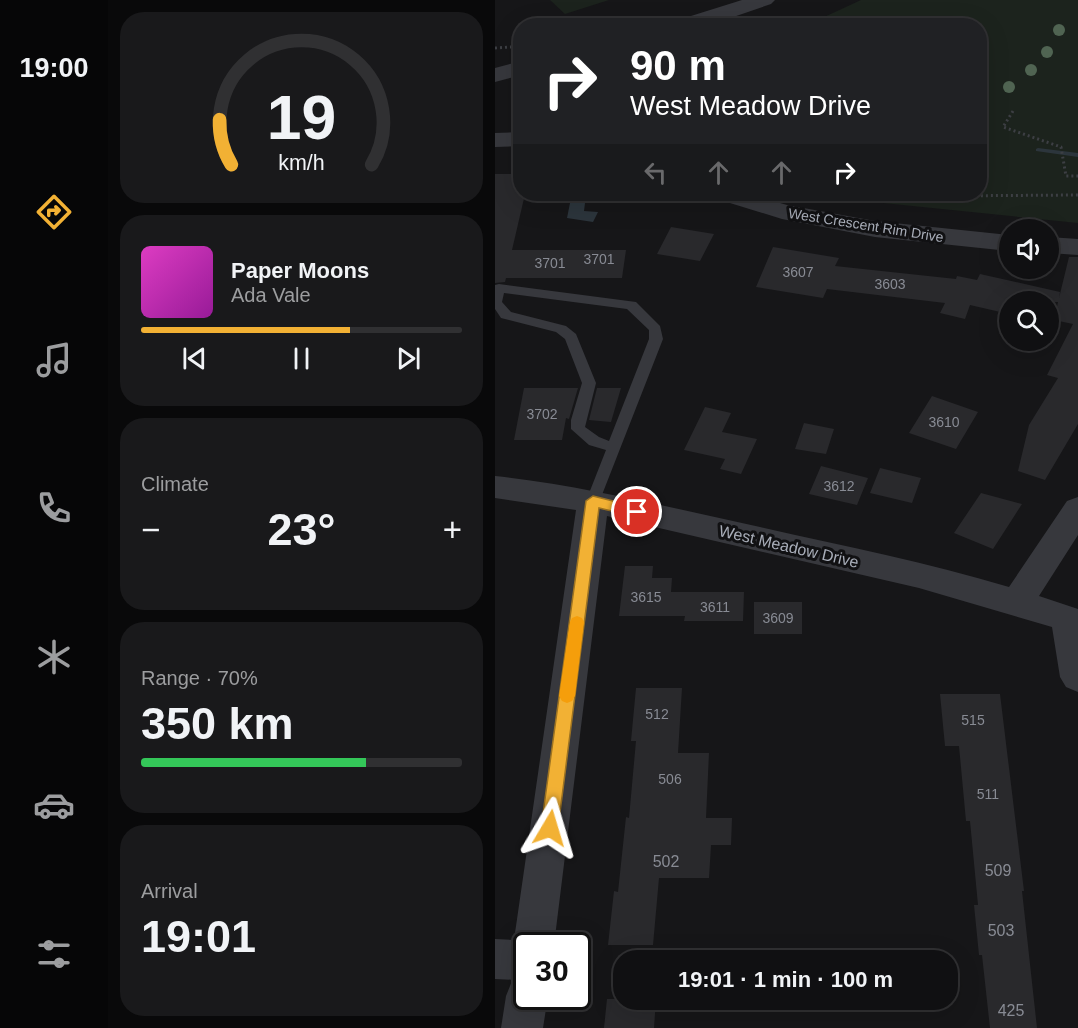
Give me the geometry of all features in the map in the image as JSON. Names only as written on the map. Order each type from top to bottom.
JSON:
[{"type":"street","points":[[708,18],[764,0]]},
{"type":"street","points":[[495,75],[513,70]]},
{"type":"street","points":[[495,140],[513,139]]},
{"type":"street","name":"West Crescent Rim Drive","points":[[748,201],[782,212],[875,229],[999,242]]},
{"type":"street","points":[[1059,246],[1078,247]]},
{"type":"street","name":"West Meadow Drive","points":[[495,487],[593,501],[906,573],[1017,602],[1073,621]]},
{"type":"street","points":[[536,932],[593,501]]},
{"type":"street","points":[[1017,602],[1078,509]]},
{"type":"street","points":[[1073,621],[1078,677]]},
{"type":"street","points":[[495,959],[513,960]]},
{"type":"street","points":[[522,1028],[525,1010]]},
{"type":"lane","points":[[593,501],[614,448],[656,339],[655,328],[631,305],[499,288],[496,302],[506,315],[561,329],[571,337],[589,383],[578,420],[578,429],[594,441],[614,448]]},
{"type":"path","points":[[1013,111],[1003,127],[1061,147],[1066,176],[1078,176]]},
{"type":"path","points":[[987,196],[1078,195]]},
{"type":"shaded area","points":[[550,0],[609,0],[565,14]]},
{"type":"shaded area","points":[[861,0],[1078,0],[1078,223],[1059,221],[1059,219],[1039,219],[863,201],[987,201],[987,18],[822,18]]},
{"type":"shaded area","points":[[570,203],[585,203],[584,211],[598,212],[593,222],[567,218]]},
{"type":"building","points":[[495,174],[513,174],[513,201],[523,201],[512,250],[626,250],[622,278],[506,278],[505,282],[495,283]]},
{"type":"building","points":[[671,227],[714,234],[700,261],[657,254]]},
{"type":"building","points":[[773,247],[839,258],[835,266],[956,279],[957,276],[977,280],[980,274],[1056,291],[999,291],[999,312],[970,305],[965,319],[940,313],[945,303],[827,289],[823,298],[756,287]]},
{"type":"building","points":[[1069,257],[1078,257],[1078,424],[1045,480],[1018,471],[1029,425],[1058,378],[1047,375],[1073,324],[1059,321],[1059,298]]},
{"type":"building","points":[[524,388],[578,388],[569,419],[566,418],[562,440],[514,440]]},
{"type":"building","points":[[597,388],[621,388],[611,422],[589,420]]},
{"type":"building","points":[[932,396],[978,412],[956,449],[909,433]]},
{"type":"building","points":[[705,407],[731,413],[722,432],[757,439],[741,474],[720,469],[725,459],[684,450]]},
{"type":"building","points":[[804,423],[834,429],[826,454],[795,449]]},
{"type":"building","points":[[821,466],[868,478],[857,505],[809,494]]},
{"type":"building","points":[[880,468],[921,478],[912,503],[870,493]]},
{"type":"building","points":[[981,493],[1022,504],[993,549],[954,533]]},
{"type":"building","points":[[625,566],[653,566],[652,578],[672,578],[671,592],[744,592],[743,621],[684,621],[685,616],[619,616]]},
{"type":"building","points":[[754,602],[802,602],[802,634],[754,634]]},
{"type":"building","points":[[636,688],[682,688],[678,753],[709,753],[706,818],[732,818],[731,845],[711,845],[709,878],[659,878],[653,945],[608,945],[614,891],[618,892],[626,817],[629,818],[636,741],[631,741]]},
{"type":"building","points":[[940,694],[1000,694],[1024,891],[1022,891],[1037,1028],[990,1028],[982,955],[979,955],[974,905],[978,905],[970,821],[966,821],[959,746],[945,746]]},
{"type":"building","points":[[607,999],[613,999],[613,1010],[655,1010],[654,1028],[604,1028]]},
{"type":"waterway","points":[[1038,150],[1078,155]]},
{"type":"slow traffic","points":[[567,696],[577,622]]},
{"type":"route","points":[[550,828],[593,501],[637,512]]}]
